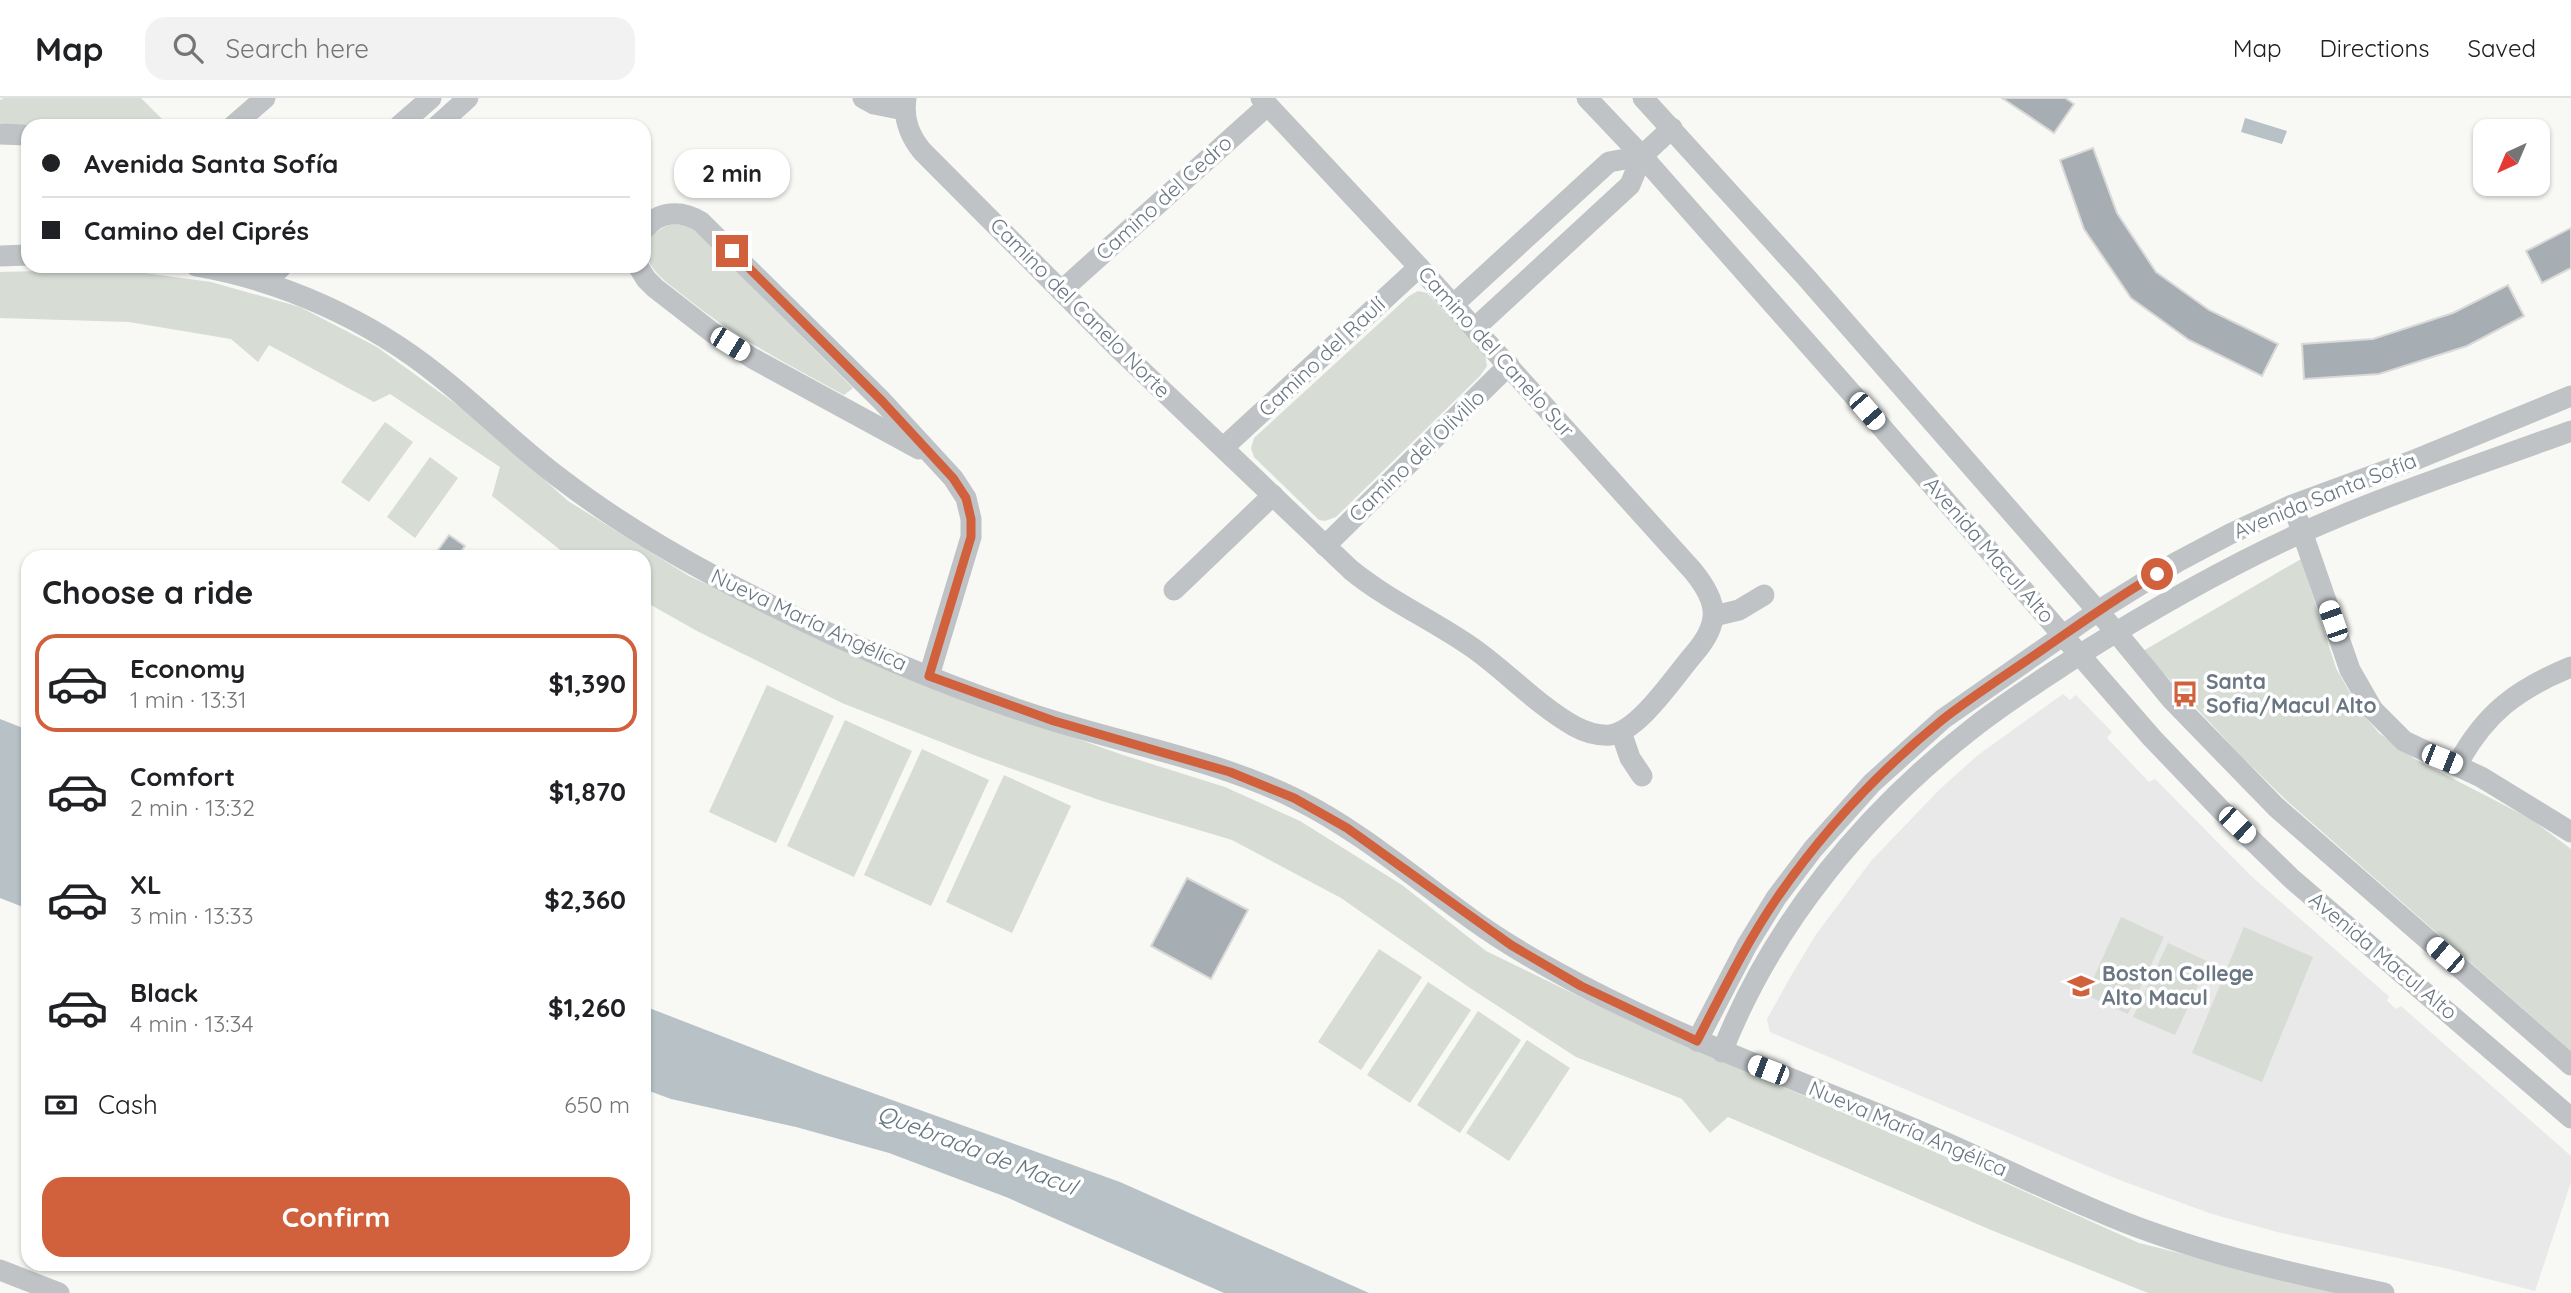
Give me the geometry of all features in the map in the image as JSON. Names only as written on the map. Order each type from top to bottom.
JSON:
[{"type":"street","points":[[241,119],[265,98]]},
{"type":"street","points":[[408,119],[430,98]]},
{"type":"street","points":[[445,119],[468,98]]},
{"type":"street","points":[[863,98],[874,104],[905,104]]},
{"type":"street","name":"Avenida Macul Alto","points":[[1587,98],[1642,156],[2152,738],[2292,879],[2571,1118]]},
{"type":"street","name":"Avenida Macul Alto","points":[[1643,98],[1814,286],[2098,611],[2172,700],[2276,807],[2571,1065]]},
{"type":"street","name":"Camino del Canelo Sur","points":[[1264,102],[1454,304],[1693,571],[1710,594],[1714,616]]},
{"type":"street","name":"Camino del Cedro","points":[[1061,291],[1264,102]]},
{"type":"street","name":"Camino del Canelo Norte","points":[[905,104],[906,121],[914,141],[1121,351],[1366,583],[1473,648],[1575,727],[1599,735],[1620,732]]},
{"type":"street","points":[[1475,328],[1630,185],[1642,156],[1672,128]]},
{"type":"street","points":[[0,134],[21,135]]},
{"type":"street","points":[[1454,304],[1609,162],[1642,156]]},
{"type":"street","points":[[651,224],[663,215],[682,214],[690,215],[701,222],[882,401],[961,488],[966,498],[971,528],[965,559],[929,676]]},
{"type":"street","points":[[0,256],[21,255]]},
{"type":"street","name":"Camino del Raulí","points":[[1224,447],[1419,267]]},
{"type":"street","name":"Nueva María Angélica","points":[[246,273],[354,322],[411,355],[562,480],[656,542],[781,611],[929,676],[1054,721],[1230,772],[1294,798],[1347,828],[1511,945],[1581,986],[1722,1052],[1916,1129],[2125,1222],[2209,1251],[2384,1293]]},
{"type":"street","points":[[266,282],[275,273]]},
{"type":"street","points":[[642,273],[655,288],[730,344],[777,373],[935,458]]},
{"type":"street","name":"Camino del Olivillo","points":[[1325,546],[1509,365]]},
{"type":"street","name":"Avenida Santa Sofía","points":[[1697,1041],[1734,969],[1776,898],[1813,849],[1894,762],[1944,719],[2098,611],[2177,562],[2292,505],[2417,459],[2571,396]]},
{"type":"street","name":"Avenida Santa Sofía","points":[[1722,1052],[1745,1000],[1795,916],[1850,844],[1895,796],[1971,729],[2081,654],[2203,581],[2303,532],[2361,508],[2571,431]]},
{"type":"street","points":[[1174,590],[1273,495]]},
{"type":"street","points":[[2292,505],[2350,670],[2361,692],[2381,718],[2404,741],[2512,794],[2571,832]]},
{"type":"street","points":[[1642,776],[1629,758],[1620,732],[1640,717],[1702,645],[1714,616],[1739,610],[1764,596]]},
{"type":"street","points":[[2457,765],[2475,735],[2509,700],[2539,680],[2571,667]]},
{"type":"street","points":[[0,1270],[60,1293]]},
{"type":"shaded area","points":[[141,98],[162,119],[21,119],[21,124],[5,124],[0,123],[0,100]]},
{"type":"shaded area","points":[[674,224],[689,226],[699,234],[853,388],[844,395],[782,361],[703,311],[663,279],[651,265],[651,238],[663,228]]},
{"type":"shaded area","points":[[0,272],[145,273],[211,282],[300,307],[377,347],[478,420],[568,501],[647,550],[560,550],[492,496],[500,467],[390,394],[374,402],[269,345],[258,362],[231,339],[129,322],[0,318]]},
{"type":"shaded area","points":[[1418,291],[1427,293],[1485,354],[1487,366],[1480,376],[1336,517],[1319,520],[1254,457],[1251,448],[1254,438],[1409,296]]},
{"type":"shaded area","points":[[385,422],[413,442],[369,502],[341,482]]},
{"type":"shaded area","points":[[430,457],[458,478],[415,538],[387,517]]},
{"type":"shaded area","points":[[651,552],[689,576],[922,684],[1123,755],[1225,787],[1300,821],[1402,885],[1486,951],[1634,1023],[2139,1243],[2338,1293],[2148,1293],[1991,1230],[1728,1117],[1710,1133],[1682,1099],[1576,1057],[1470,988],[1341,898],[1232,840],[1102,801],[979,757],[842,703],[697,631],[651,605]]},
{"type":"shaded area","points":[[2301,559],[2336,668],[2361,712],[2379,733],[2415,759],[2531,819],[2571,849],[2571,1051],[2287,801],[2143,651]]},
{"type":"shaded area","points":[[767,685],[834,716],[776,843],[709,812]]},
{"type":"shaded area","name":"Boston College Alto Macul","points":[[2063,694],[2070,700],[2076,695],[2112,732],[2107,738],[2149,782],[2155,779],[2251,876],[2389,996],[2387,1001],[2396,1009],[2401,1006],[2571,1156],[2571,1182],[2535,1291],[2449,1269],[2281,1233],[2212,1214],[2117,1179],[1770,1032],[1767,1019],[1791,976],[1815,936],[1871,861],[1939,790],[1978,755]]},
{"type":"shaded area","points":[[845,720],[912,751],[854,877],[787,846]]},
{"type":"shaded area","points":[[922,749],[989,780],[931,906],[864,875]]},
{"type":"shaded area","points":[[1004,775],[1071,806],[1012,933],[946,902]]},
{"type":"shaded area","points":[[2121,917],[2164,937],[2128,1014],[2086,995]]},
{"type":"shaded area","points":[[2244,927],[2313,957],[2262,1082],[2192,1053]]},
{"type":"shaded area","points":[[2168,943],[2209,962],[2175,1035],[2133,1017]]},
{"type":"shaded area","points":[[1379,949],[1422,977],[1361,1070],[1318,1042]]},
{"type":"shaded area","points":[[1428,982],[1471,1010],[1410,1103],[1367,1075]]},
{"type":"shaded area","points":[[1478,1011],[1521,1040],[1460,1133],[1417,1105]]},
{"type":"shaded area","points":[[1527,1040],[1570,1068],[1509,1161],[1466,1133]]},
{"type":"water","points":[[2245,118],[2287,131],[2282,144],[2241,132]]},
{"type":"water","points":[[0,719],[21,727],[21,906],[0,898]]},
{"type":"water","name":"Quebrada de Macul","points":[[651,1009],[817,1073],[1120,1182],[1369,1293],[1224,1293],[1006,1197],[889,1153],[796,1127],[671,1099],[651,1092]]},
{"type":"building","points":[[2002,98],[2065,98],[2074,104],[2054,133]]},
{"type":"building","points":[[2093,148],[2117,213],[2156,272],[2209,310],[2278,344],[2262,376],[2189,340],[2131,298],[2084,229],[2060,160]]},
{"type":"building","points":[[2571,228],[2571,268],[2542,283],[2526,251]]},
{"type":"building","points":[[2508,285],[2524,316],[2467,346],[2379,374],[2304,379],[2302,344],[2373,339],[2453,313]]},
{"type":"building","points":[[449,535],[465,546],[462,550],[438,550]]},
{"type":"building","points":[[1187,878],[1248,910],[1211,979],[1151,946]]},
{"type":"place","name":"Santa Sofia/Macul Alto","points":[[2185,694]]},
{"type":"place","name":"Boston College Alto Macul","points":[[2081,986]]},
{"type":"route","points":[[732,251],[882,401],[953,478],[966,498],[970,510],[971,537],[929,676],[1054,721],[1230,772],[1294,798],[1347,828],[1472,920],[1511,945],[1581,986],[1697,1041],[1734,969],[1776,898],[1813,849],[1872,783],[1918,740],[1960,707],[2098,611],[2157,574]]}]
